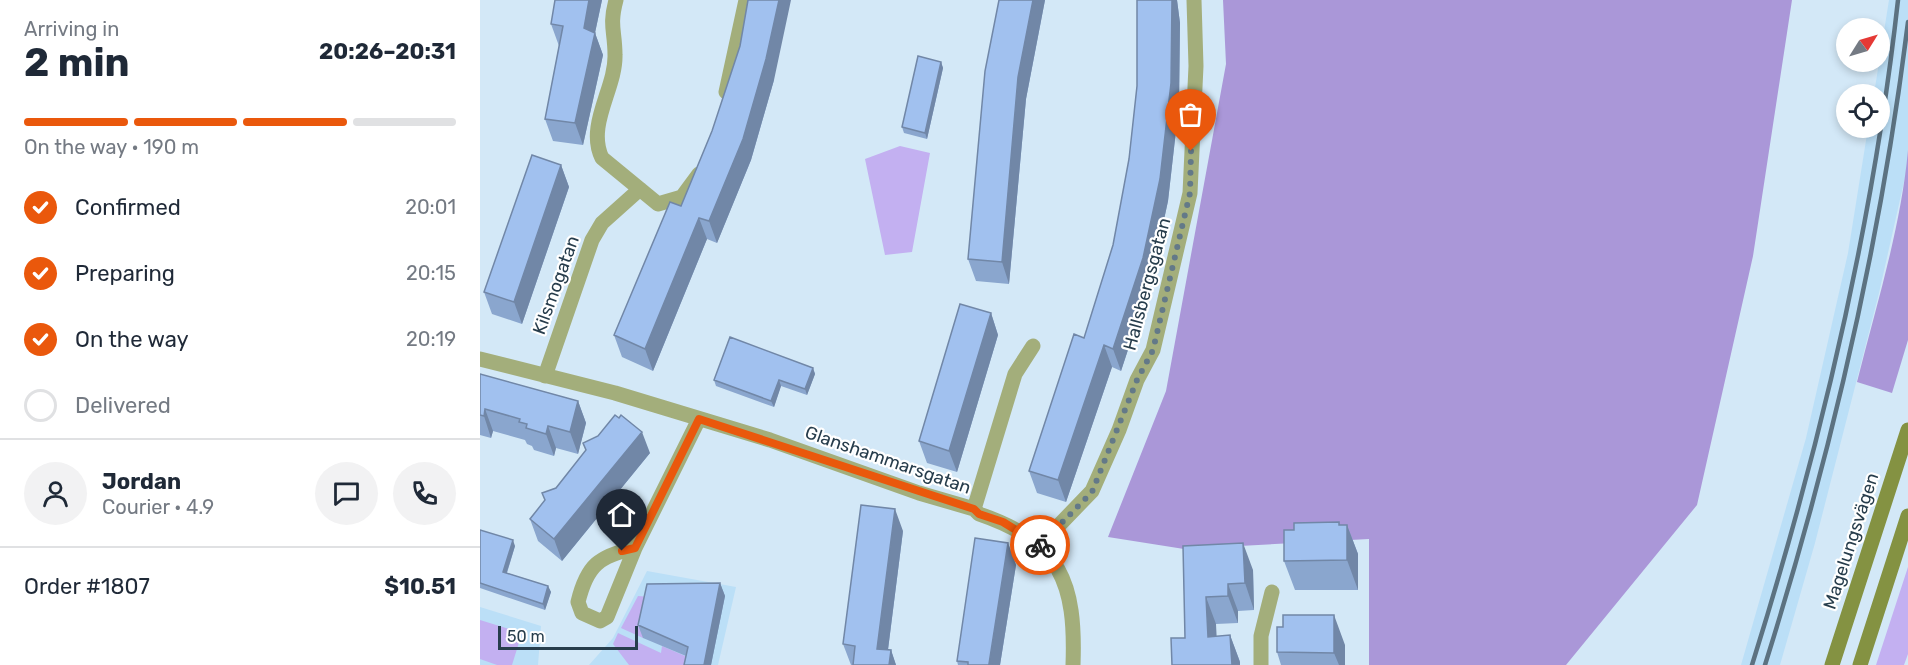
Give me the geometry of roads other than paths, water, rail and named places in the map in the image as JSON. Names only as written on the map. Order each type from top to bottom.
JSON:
[{"type":"main road","name":"Magelungsvägen","points":[[1832,665],[1908,430]]},
{"type":"main road","points":[[1860,665],[1908,516]]},
{"type":"street","points":[[616,0],[610,21],[615,56],[598,124],[599,153],[602,158],[658,204],[682,197],[703,168],[707,156]]},
{"type":"street","points":[[724,102],[746,0]]},
{"type":"street","name":"Hallsbergsgatan","points":[[1039,546],[1092,492],[1137,380],[1153,350],[1190,193],[1196,66],[1194,0]]},
{"type":"street","name":"Kilsmogatan","points":[[545,376],[592,240],[602,223],[640,189]]},
{"type":"street","points":[[974,509],[1015,374],[1033,346]]},
{"type":"street","name":"Glanshammarsgatan","points":[[480,359],[699,419],[974,509],[979,514],[1021,532],[1039,546],[1052,561],[1070,597],[1073,616],[1073,665]]},
{"type":"street","points":[[635,548],[608,554],[591,567],[578,602],[582,613],[600,621],[607,617],[635,548],[699,419]]},
{"type":"street","points":[[1261,665],[1262,636],[1272,592]]},
{"type":"railway","points":[[1752,665],[1800,501],[1841,336],[1874,169],[1898,0]]},
{"type":"railway","points":[[1765,665],[1811,507],[1851,347],[1884,185],[1908,22]]}]
